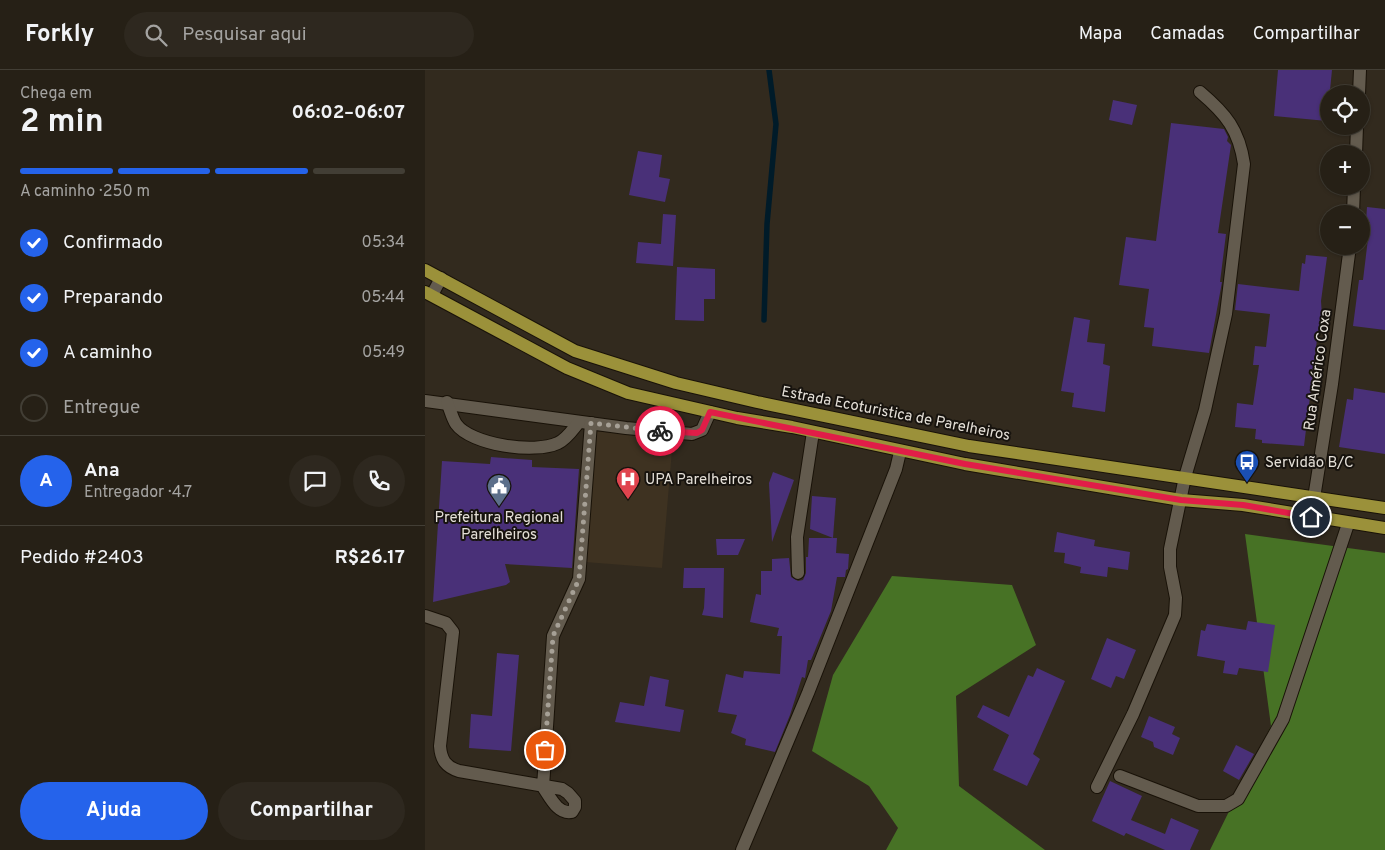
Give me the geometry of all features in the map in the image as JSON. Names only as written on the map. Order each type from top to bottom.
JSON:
[{"type":"main road","name":"Estrada Ecoturistica de Parelheiros","points":[[425,270],[575,351],[637,372],[757,402],[969,446],[1185,477],[1314,499],[1385,508]]},
{"type":"main road","points":[[428,294],[567,368],[628,393],[710,412],[965,464],[1181,500],[1243,505],[1348,524],[1385,528]]},
{"type":"main road","points":[[965,464],[969,446]]},
{"type":"street","points":[[1359,85],[1360,70]]},
{"type":"street","points":[[1097,787],[1141,696],[1175,615],[1176,598],[1169,567],[1170,549],[1185,477],[1205,410],[1226,314],[1244,164],[1241,144],[1233,126],[1221,109],[1200,92]]},
{"type":"street","name":"Rua Américo Coxa","points":[[1311,517],[1349,255]]},
{"type":"street","points":[[428,294],[441,278]]},
{"type":"street","points":[[425,401],[447,402],[585,422],[692,434],[702,430],[710,412]]},
{"type":"street","points":[[447,402],[455,424],[474,438],[517,447],[556,444],[585,422]]},
{"type":"street","points":[[425,616],[447,623],[453,632],[439,746],[447,766],[459,771],[543,787],[553,636],[579,579],[585,422]]},
{"type":"street","points":[[798,573],[797,537],[813,432]]},
{"type":"street","points":[[742,850],[855,575],[896,470],[900,452]]},
{"type":"street","points":[[1120,776],[1198,806],[1226,806],[1238,799],[1283,719],[1348,524]]},
{"type":"shaded area","name":"UPA Parelheiros","points":[[594,431],[673,438],[662,568],[585,562]]},
{"type":"green space","points":[[1245,534],[1385,553],[1385,850],[1210,850],[1271,726]]},
{"type":"green space","points":[[892,576],[1012,585],[1036,645],[956,696],[959,786],[1045,850],[886,850],[898,828],[869,786],[812,751],[833,675]]},
{"type":"building","points":[[1278,70],[1332,70],[1331,85],[1320,85],[1320,120],[1274,116]]},
{"type":"building","points":[[1113,100],[1137,105],[1132,125],[1109,120]]},
{"type":"building","points":[[1171,123],[1224,129],[1228,137],[1227,141],[1231,145],[1218,233],[1226,234],[1220,282],[1222,282],[1209,353],[1152,346],[1154,328],[1144,327],[1149,289],[1119,285],[1126,237],[1156,241]]},
{"type":"building","points":[[638,151],[662,155],[659,177],[670,179],[665,202],[629,195]]},
{"type":"building","points":[[1370,207],[1385,209],[1385,330],[1353,326],[1359,280],[1363,280],[1366,255],[1370,255]]},
{"type":"building","points":[[663,214],[676,215],[673,266],[636,263],[638,242],[661,244]]},
{"type":"building","points":[[1306,255],[1327,257],[1321,301],[1322,316],[1326,316],[1324,332],[1318,331],[1304,446],[1262,443],[1262,440],[1255,439],[1256,429],[1235,427],[1237,403],[1253,405],[1259,365],[1253,365],[1255,346],[1266,347],[1270,314],[1235,310],[1238,284],[1299,291],[1302,263],[1305,264]]},
{"type":"building","points":[[677,267],[715,269],[715,299],[704,299],[704,321],[675,320]]},
{"type":"building","points":[[1074,317],[1090,320],[1087,342],[1105,344],[1103,364],[1110,366],[1105,412],[1072,407],[1074,393],[1061,391]]},
{"type":"building","points":[[1354,388],[1385,393],[1385,454],[1339,447],[1347,399],[1353,400]]},
{"type":"building","points":[[491,457],[532,460],[532,467],[579,469],[572,568],[505,564],[510,582],[506,585],[433,602],[442,461],[490,464]]},
{"type":"building","points":[[773,472],[794,480],[772,542],[769,483]]},
{"type":"building","points":[[812,496],[836,498],[833,538],[810,529]]},
{"type":"building","points":[[1057,532],[1095,540],[1094,546],[1130,552],[1128,570],[1108,567],[1107,577],[1080,573],[1081,567],[1064,563],[1065,553],[1054,552]]},
{"type":"building","points":[[809,538],[837,538],[836,553],[849,554],[848,569],[846,570],[845,577],[837,577],[831,611],[811,660],[808,660],[805,678],[802,677],[790,715],[775,752],[745,745],[746,739],[731,733],[737,715],[718,712],[726,674],[743,678],[744,671],[780,674],[782,636],[777,636],[779,628],[750,622],[756,594],[761,595],[761,571],[772,571],[772,559],[789,558],[791,577],[798,581],[803,580],[806,573]]},
{"type":"building","points":[[716,539],[745,539],[738,555],[717,555]]},
{"type":"building","points":[[684,568],[724,568],[723,618],[702,615],[705,588],[683,588]]},
{"type":"building","points":[[1248,621],[1275,625],[1268,672],[1239,668],[1237,675],[1223,673],[1225,661],[1197,656],[1201,630],[1205,631],[1207,624],[1246,630]]},
{"type":"building","points":[[1107,638],[1136,650],[1124,679],[1116,676],[1111,688],[1091,679]]},
{"type":"building","points":[[497,653],[519,655],[511,751],[469,748],[471,714],[492,716]]},
{"type":"building","points":[[1037,668],[1065,681],[1033,754],[1040,759],[1027,786],[993,770],[1009,735],[977,717],[983,705],[1009,717],[1028,675],[1033,677]]},
{"type":"building","points":[[650,676],[669,680],[665,706],[684,710],[680,732],[615,722],[620,702],[644,706]]},
{"type":"building","points":[[1149,716],[1175,727],[1172,734],[1180,738],[1173,755],[1154,747],[1153,742],[1141,737]]},
{"type":"building","points":[[1236,745],[1254,754],[1239,780],[1223,771]]},
{"type":"building","points":[[1110,781],[1142,796],[1131,820],[1165,834],[1171,818],[1199,830],[1190,850],[1165,850],[1126,833],[1124,836],[1092,821]]},
{"type":"waterway","points":[[764,320],[767,224],[776,124],[769,70]]},
{"type":"way so far","points":[[545,750],[553,636],[579,579],[591,423],[660,431]]},
{"type":"place","name":"Servidão B/C","points":[[1247,483]]},
{"type":"place","name":"UPA Parelheiros","points":[[628,500]]},
{"type":"place","name":"Prefeitura Regional Parelheiros","points":[[499,507]]},
{"type":"route","points":[[660,431],[697,433],[702,430],[710,412],[792,427],[900,452],[965,464],[1181,500],[1243,505],[1311,517]]}]
